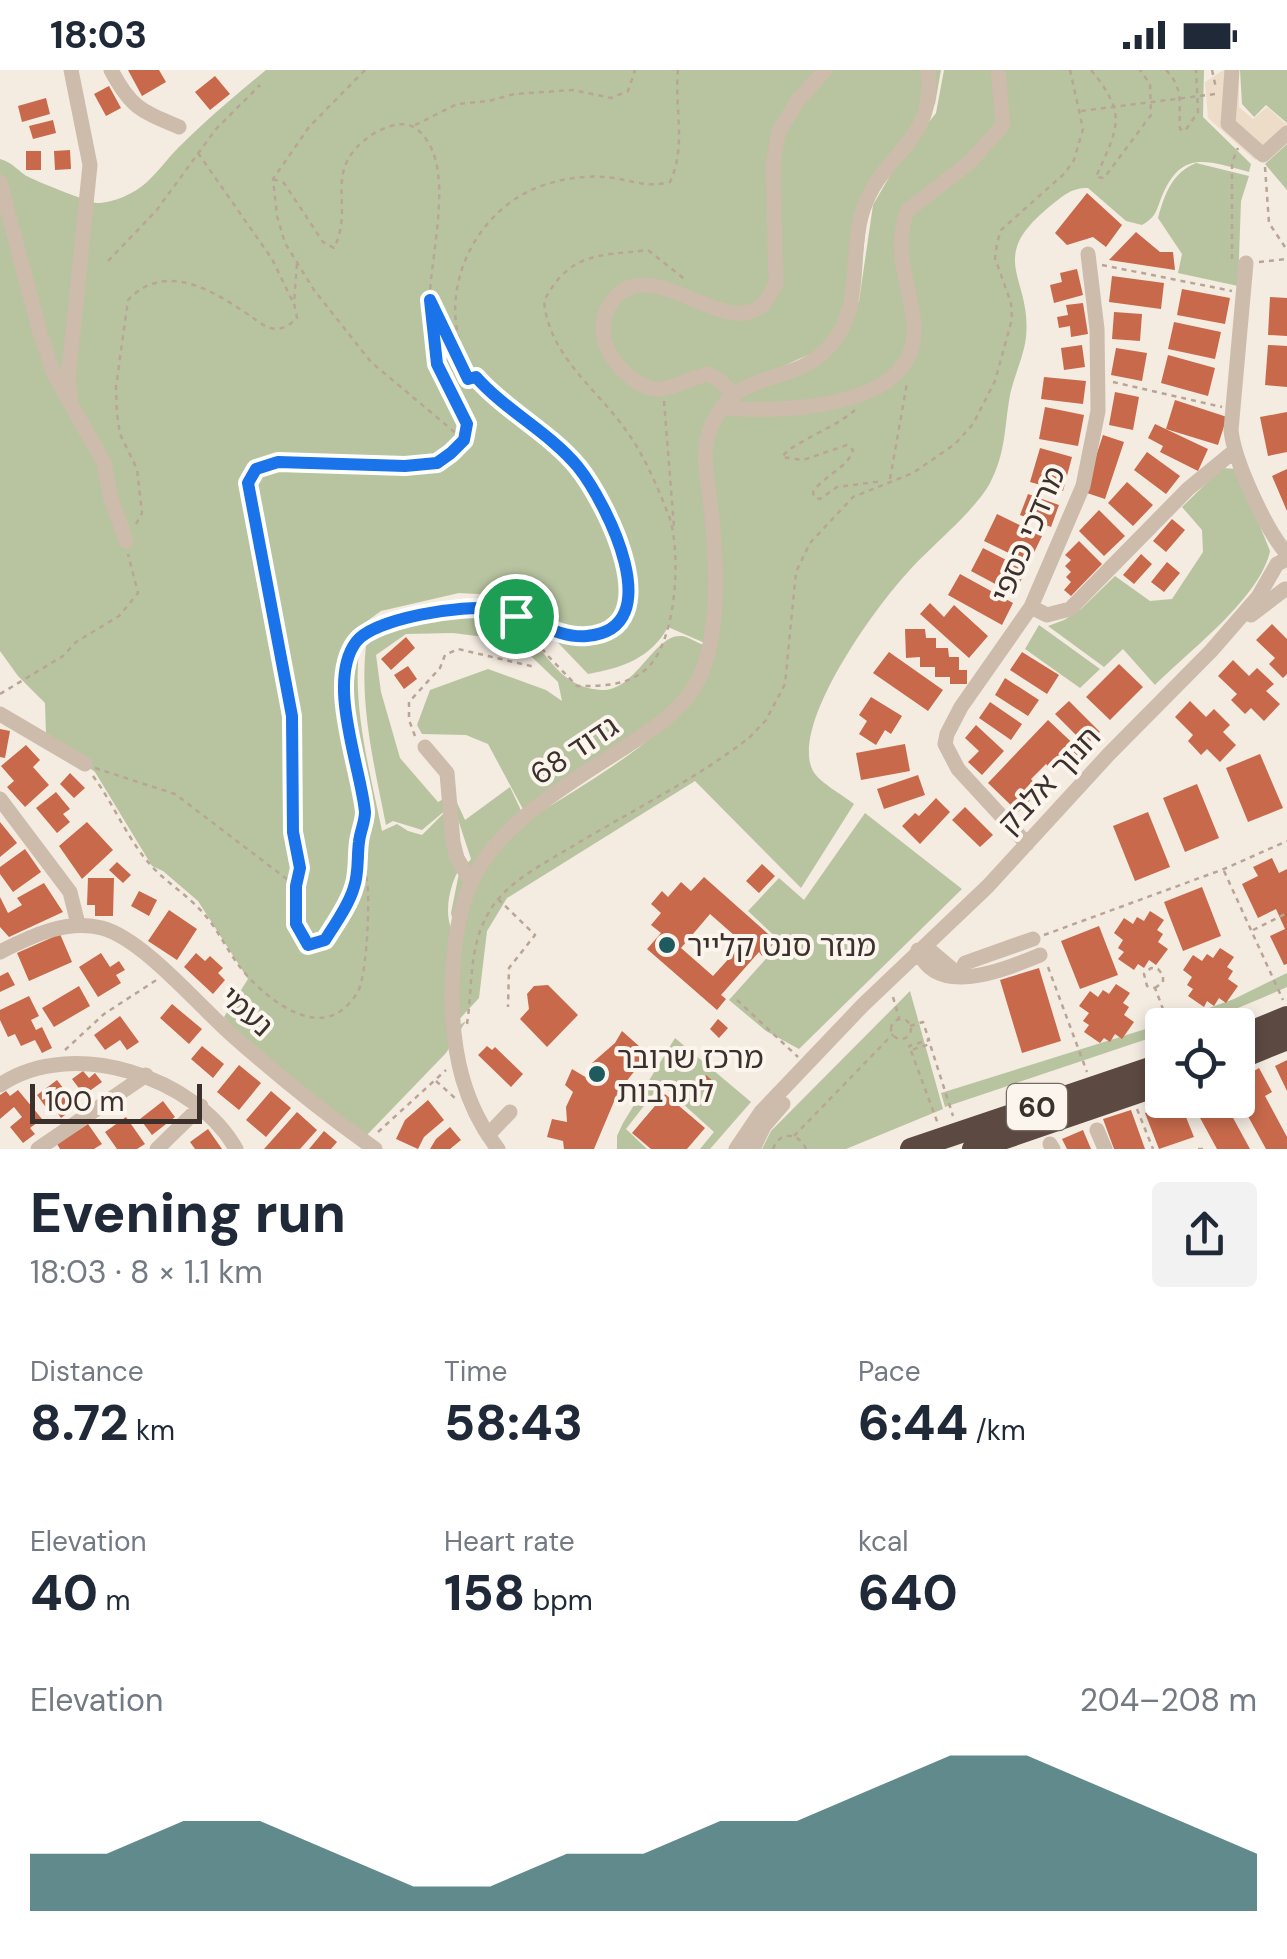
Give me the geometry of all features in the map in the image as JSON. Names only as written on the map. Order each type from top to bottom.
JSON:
[{"type":"highway","points":[[1255,1030],[1287,1018]]},
{"type":"highway","points":[[1255,1051],[1287,1038]]},
{"type":"highway","name":"60","points":[[958,1140],[1145,1070]]},
{"type":"highway","name":"60","points":[[911,1149],[958,1140],[1145,1089]]},
{"type":"street","points":[[71,70],[90,165],[68,380],[73,408]]},
{"type":"street","points":[[111,70],[139,110],[179,127]]},
{"type":"street","points":[[825,70],[798,100],[778,134],[773,167],[776,284],[769,298],[757,311],[730,314],[667,288],[634,286],[619,294],[609,306],[602,326],[606,348],[618,366],[637,382],[663,388],[706,374],[734,394],[745,386],[807,364],[824,352],[842,332],[853,299],[862,214],[874,186],[924,120],[928,70]]},
{"type":"street","points":[[721,408],[787,410],[856,397],[892,376],[904,361],[913,338],[901,264],[907,211],[970,162],[1003,125],[998,70]]},
{"type":"street","points":[[1232,70],[1228,124],[1264,159],[1287,133]]},
{"type":"street","points":[[0,182],[54,374],[104,463],[126,541]]},
{"type":"street","name":"מרדכי כספי","points":[[1027,844],[958,770],[945,744],[946,734],[1030,607],[1082,486],[1094,443],[1099,378],[1088,259]]},
{"type":"street","points":[[1246,263],[1233,452],[1276,540],[1281,563],[1276,582],[1286,590]]},
{"type":"street","name":"גדוד 68","points":[[493,1142],[468,1101],[453,1036],[452,992],[458,936],[472,882],[488,856],[514,827],[663,721],[679,707],[700,677],[713,622],[713,526],[704,454],[711,427],[734,394]]},
{"type":"street","points":[[1030,607],[1048,615],[1070,609],[1188,490],[1233,452]]},
{"type":"street","name":"חנוך אלבק","points":[[736,1149],[761,1112],[806,1064],[922,953],[1211,651],[1281,563]]},
{"type":"street","name":"חנוך אלבק","points":[[1211,651],[1286,590]]},
{"type":"street","points":[[0,714],[85,764]]},
{"type":"street","points":[[425,747],[448,773],[453,842],[457,858],[472,882]]},
{"type":"street","points":[[0,798],[70,892],[78,924],[43,932],[0,952]]},
{"type":"street","name":"נעמי","points":[[78,924],[99,927],[127,939],[259,1059],[374,1148]]},
{"type":"street","points":[[959,975],[965,963],[1035,938]]},
{"type":"street","points":[[922,953],[959,975],[999,971],[1040,955]]},
{"type":"street","name":"חנוך אלבק","points":[[753,1149],[773,1115],[922,953]]},
{"type":"street","points":[[0,1085],[32,1070],[86,1064],[146,1075],[200,1106],[219,1123],[236,1149]]},
{"type":"street","points":[[38,1149],[146,1075]]},
{"type":"street","points":[[157,1149],[200,1106]]},
{"type":"street","points":[[493,1142],[510,1112]]},
{"type":"street","points":[[1097,1130],[1105,1149]]},
{"type":"path","points":[[366,70],[310,126],[273,179],[277,216],[285,243],[297,263],[371,362],[464,440]]},
{"type":"path","points":[[414,126],[458,104],[489,102],[514,94],[573,90],[611,98],[628,91],[635,70]]},
{"type":"path","points":[[273,179],[284,182],[323,242],[334,248],[342,232],[346,158],[381,130],[403,124],[414,126],[429,142],[437,162],[430,300],[437,364],[467,424],[464,440],[437,463],[405,466],[278,462],[256,469],[248,483],[292,716],[293,832],[300,868],[296,924],[308,945],[325,940],[354,887],[365,816],[346,722],[348,663],[356,642],[372,628],[446,612],[490,608],[570,636],[592,636],[611,628],[625,613],[626,574],[615,529],[600,497],[576,464],[496,399],[476,377],[463,348],[455,309],[460,271],[478,235],[507,205],[531,190],[571,178],[604,176],[652,187],[670,182],[677,167],[680,138],[678,70]]},
{"type":"path","points":[[466,1034],[471,1001],[470,965],[478,936],[498,899],[538,867],[750,737],[766,720],[785,684],[796,572],[810,542],[853,497],[913,473],[955,444],[973,424],[1006,349],[1012,319],[1011,303],[995,258],[996,243],[1001,230],[1065,173],[1074,160],[1083,128],[1070,70]]},
{"type":"path","points":[[1091,70],[1116,106],[1113,138],[1096,177],[1104,178],[1146,126],[1153,102],[1150,84],[1140,70]]},
{"type":"path","points":[[1166,70],[1182,98],[1179,123],[1180,130],[1185,131],[1198,112],[1196,70]]},
{"type":"path","points":[[1080,111],[1218,94],[1212,70]]},
{"type":"path","points":[[108,261],[156,211],[216,129],[260,85]]},
{"type":"path","points":[[1287,250],[1269,223],[1264,159],[1239,146],[1232,162],[1232,260],[1246,263],[1287,259]]},
{"type":"path","points":[[0,694],[63,656],[76,642],[118,616],[138,593],[126,541],[142,514],[136,469],[120,434],[116,387],[128,300],[146,284],[174,279],[245,312],[273,331],[288,327],[297,318],[272,259],[198,153]]},
{"type":"path","points":[[674,534],[666,508],[632,440],[564,355],[545,317],[544,301],[570,266],[615,252],[648,250],[693,287]]},
{"type":"path","points":[[1088,259],[1219,288]]},
{"type":"path","points":[[294,304],[297,263]]},
{"type":"path","points":[[430,300],[454,356],[468,379],[476,377]]},
{"type":"path","points":[[1099,378],[1233,410]]},
{"type":"path","points":[[890,480],[907,379]]},
{"type":"path","points":[[516,616],[578,686],[632,679],[648,668],[657,655],[671,613],[676,563],[663,388]]},
{"type":"path","points":[[872,390],[842,422],[790,446],[782,457],[803,460],[847,446],[852,450],[848,461],[813,492],[820,499],[837,487],[890,480]]},
{"type":"path","points":[[425,747],[416,738],[409,702],[440,668],[445,655],[458,649],[535,667]]},
{"type":"path","points":[[85,764],[114,777],[175,794],[296,886]]},
{"type":"path","points":[[85,764],[150,865],[185,892],[210,921],[238,965],[280,1004],[310,1018],[332,1017],[351,1004],[361,985],[368,883],[359,839]]},
{"type":"path","points":[[1093,1089],[1035,938],[1224,869],[1287,841]]},
{"type":"path","points":[[1224,869],[1287,1008]]},
{"type":"path","points":[[498,899],[535,936],[509,968],[508,1007]]},
{"type":"path","points":[[1252,930],[1287,913]]},
{"type":"path","points":[[1150,968],[1163,975],[1161,985],[1154,988],[1143,980],[1150,968]]},
{"type":"path","points":[[52,1067],[64,1050],[104,1014],[166,974]]},
{"type":"path","points":[[1154,988],[1162,1008]]},
{"type":"path","points":[[892,990],[900,1020],[910,1026],[923,1022],[928,1040],[910,1048]]},
{"type":"path","points":[[737,1000],[806,1064]]},
{"type":"path","points":[[900,1020],[892,1025],[893,1034],[900,1039],[906,1037]]},
{"type":"path","points":[[910,1026],[906,1037],[910,1048],[958,1140]]},
{"type":"path","points":[[772,1149],[783,1136],[794,1136],[893,1034]]},
{"type":"path","points":[[910,1048],[930,1044],[958,1140]]},
{"type":"path","points":[[374,1148],[382,1128],[457,1059]]},
{"type":"path","points":[[1140,1116],[1153,1149]]},
{"type":"path","points":[[794,1136],[806,1149]]},
{"type":"green space","points":[[266,70],[941,70],[935,104],[888,156],[870,193],[860,278],[841,336],[729,391],[701,435],[699,471],[706,494],[711,574],[707,644],[668,627],[653,647],[634,660],[588,674],[542,626],[531,607],[493,595],[459,593],[381,611],[363,624],[359,702],[382,831],[397,824],[422,835],[450,807],[465,860],[448,902],[448,1032],[466,1021],[446,1053],[366,1136],[311,1102],[224,1017],[248,979],[198,901],[152,866],[95,772],[46,735],[45,703],[0,651],[0,159],[29,177],[84,199],[104,203],[117,199],[147,182],[189,138]]},
{"type":"green space","points":[[944,70],[1204,70],[1203,117],[1251,164],[1249,172],[1206,162],[1185,166],[1168,184],[1154,215],[1142,225],[1126,221],[1088,188],[1076,189],[1049,207],[1019,241],[1016,269],[1026,316],[1026,337],[1010,395],[999,461],[990,483],[974,505],[908,572],[877,611],[824,697],[813,725],[809,751],[813,771],[854,804],[801,888],[695,781],[507,898],[487,931],[479,998],[454,1025],[460,952],[451,913],[459,873],[471,859],[453,804],[422,830],[393,821],[386,825],[366,708],[367,638],[430,620],[499,616],[515,623],[573,682],[601,690],[624,682],[662,643],[672,638],[682,636],[704,645],[691,688],[669,709],[525,813],[488,744],[466,735],[422,734],[417,725],[430,690],[488,669],[546,690],[562,701],[558,682],[515,641],[453,633],[406,634],[376,655],[381,692],[400,758],[438,802],[453,794],[465,820],[510,787],[526,821],[572,792],[654,736],[678,715],[708,674],[718,640],[722,603],[711,465],[717,426],[728,408],[743,395],[813,365],[841,336],[859,301],[873,205],[899,160],[936,113]]},
{"type":"green space","points":[[1240,70],[1287,70],[1287,123],[1266,105],[1254,117],[1242,104]]},
{"type":"green space","points":[[1287,144],[1287,190],[1265,164]]},
{"type":"green space","points":[[1196,163],[1249,176],[1241,201],[1238,286],[1178,273],[1182,254],[1158,218],[1171,185],[1181,172]]},
{"type":"green space","points":[[1222,468],[1237,469],[1270,551],[1264,569],[1238,605],[1155,685],[1123,649],[1104,667],[1048,626],[1081,609],[1115,576],[1150,601],[1172,599],[1203,552],[1202,530],[1182,507]]},
{"type":"green space","points":[[1039,625],[1100,669],[1080,688],[1025,649]]},
{"type":"green space","points":[[865,813],[962,889],[799,1049],[766,1031],[729,1000],[781,942],[748,911],[779,878],[804,900]]},
{"type":"green space","points":[[1287,973],[1287,987],[1236,1008],[1209,1008]]},
{"type":"green space","points":[[910,991],[943,1109],[846,1149],[762,1149],[771,1131]]},
{"type":"green space","points":[[1145,1029],[1145,1040],[945,1107],[941,1093]]},
{"type":"green space","points":[[675,1038],[751,1102],[710,1149],[700,1149],[714,1132],[661,1084],[626,1129],[647,1149],[617,1149],[623,1123]]},
{"type":"shaded area","points":[[1224,70],[1239,70],[1239,107],[1253,119],[1267,107],[1287,125],[1287,133],[1255,160],[1208,118],[1205,82]]},
{"type":"building","points":[[128,70],[159,70],[166,82],[142,96]]},
{"type":"building","points":[[215,76],[230,94],[210,110],[195,92]]},
{"type":"building","points":[[109,86],[121,108],[106,116],[94,94]]},
{"type":"building","points":[[46,98],[50,114],[22,122],[18,106]]},
{"type":"building","points":[[53,120],[56,133],[33,139],[29,126]]},
{"type":"building","points":[[70,150],[71,169],[55,170],[54,151]]},
{"type":"building","points":[[26,151],[41,151],[41,170],[26,170]]},
{"type":"building","points":[[1087,193],[1122,225],[1106,247],[1093,237],[1067,245],[1055,233]]},
{"type":"building","points":[[1136,232],[1160,252],[1173,252],[1175,270],[1109,260]]},
{"type":"building","points":[[1077,269],[1083,295],[1054,303],[1050,285],[1062,282],[1060,273]]},
{"type":"building","points":[[1112,276],[1164,283],[1161,309],[1109,302]]},
{"type":"building","points":[[1182,289],[1230,298],[1225,324],[1177,315]]},
{"type":"building","points":[[1270,297],[1287,298],[1287,336],[1268,335]]},
{"type":"building","points":[[1083,303],[1088,334],[1071,337],[1070,326],[1059,328],[1057,317],[1068,315],[1066,305]]},
{"type":"building","points":[[1114,312],[1142,314],[1140,341],[1112,339]]},
{"type":"building","points":[[1174,322],[1221,332],[1215,359],[1168,349]]},
{"type":"building","points":[[1082,345],[1085,367],[1064,370],[1061,348]]},
{"type":"building","points":[[1268,345],[1287,346],[1287,387],[1265,385]]},
{"type":"building","points":[[1116,348],[1147,353],[1142,381],[1111,375]]},
{"type":"building","points":[[1168,355],[1215,368],[1208,396],[1161,383]]},
{"type":"building","points":[[1044,377],[1086,381],[1083,404],[1041,399]]},
{"type":"building","points":[[1115,392],[1139,397],[1133,430],[1109,425]]},
{"type":"building","points":[[1175,400],[1227,417],[1218,445],[1166,429]]},
{"type":"building","points":[[1045,407],[1084,415],[1078,446],[1039,439]]},
{"type":"building","points":[[1287,412],[1287,452],[1268,456],[1260,417]]},
{"type":"building","points":[[1155,424],[1208,449],[1198,471],[1160,452],[1163,446],[1148,438]]},
{"type":"building","points":[[1103,435],[1124,442],[1105,499],[1084,492]]},
{"type":"building","points":[[1040,448],[1072,457],[1063,491],[1030,482]]},
{"type":"building","points":[[1147,452],[1180,476],[1166,494],[1134,470]]},
{"type":"building","points":[[1287,469],[1287,511],[1272,476]]},
{"type":"building","points":[[1127,482],[1153,505],[1133,526],[1108,503]]},
{"type":"building","points":[[1028,494],[1059,505],[1051,527],[1020,515]]},
{"type":"building","points":[[1099,510],[1125,536],[1104,556],[1079,531]]},
{"type":"building","points":[[997,514],[1042,536],[1029,563],[984,541]]},
{"type":"building","points":[[1172,519],[1185,530],[1166,552],[1153,541]]},
{"type":"building","points":[[1079,541],[1102,564],[1071,596],[1064,590],[1071,582],[1066,577],[1071,572],[1065,566],[1071,560],[1065,555]]},
{"type":"building","points":[[983,548],[1026,570],[1014,594],[971,571]]},
{"type":"building","points":[[1141,554],[1152,564],[1134,584],[1123,575]]},
{"type":"building","points":[[1167,562],[1180,573],[1164,592],[1151,582]]},
{"type":"building","points":[[960,574],[1013,603],[1002,625],[948,595]]},
{"type":"building","points":[[930,603],[944,617],[954,605],[988,636],[969,658],[920,614]]},
{"type":"building","points":[[1272,624],[1287,639],[1287,674],[1283,678],[1269,664],[1275,658],[1256,640]]},
{"type":"building","points":[[905,629],[925,629],[926,638],[936,638],[936,648],[948,648],[949,657],[959,657],[959,670],[967,670],[967,684],[950,684],[950,677],[935,677],[935,667],[920,667],[920,657],[906,658]]},
{"type":"building","points":[[406,637],[415,648],[391,670],[381,659]]},
{"type":"building","points":[[889,652],[943,690],[928,711],[873,673]]},
{"type":"building","points":[[1022,652],[1059,675],[1047,694],[1010,670]]},
{"type":"building","points":[[1233,660],[1249,676],[1257,668],[1274,684],[1266,691],[1280,704],[1264,721],[1251,708],[1245,714],[1231,700],[1237,694],[1218,676]]},
{"type":"building","points":[[1119,664],[1143,687],[1110,720],[1086,697]]},
{"type":"building","points":[[408,666],[417,679],[404,689],[394,675]]},
{"type":"building","points":[[1005,678],[1039,700],[1028,716],[995,695]]},
{"type":"building","points":[[871,697],[902,716],[891,734],[885,730],[876,745],[859,734],[867,721],[859,715]]},
{"type":"building","points":[[1069,701],[1100,732],[1086,745],[1055,714]]},
{"type":"building","points":[[1190,701],[1206,717],[1214,709],[1230,725],[1223,732],[1236,745],[1220,762],[1207,749],[1201,755],[1188,741],[1193,735],[1175,717]]},
{"type":"building","points":[[990,702],[1022,724],[1011,740],[979,718]]},
{"type":"building","points":[[1048,720],[1081,751],[1067,766],[1059,759],[1050,768],[1046,764],[1031,779],[1036,785],[1025,796],[1030,800],[1018,812],[988,783]]},
{"type":"building","points":[[976,725],[1004,751],[982,775],[968,762],[979,751],[965,738]]},
{"type":"building","points":[[0,729],[10,731],[5,758],[0,757]]},
{"type":"building","points":[[905,744],[910,771],[861,780],[856,753]]},
{"type":"building","points":[[26,745],[40,760],[33,767],[49,785],[25,807],[7,787],[14,781],[1,766]]},
{"type":"building","points":[[1260,754],[1283,808],[1248,822],[1226,768]]},
{"type":"building","points":[[70,773],[85,788],[74,798],[60,784]]},
{"type":"building","points":[[918,775],[925,795],[884,809],[877,789]]},
{"type":"building","points":[[1197,784],[1219,838],[1185,852],[1163,798]]},
{"type":"building","points":[[56,792],[70,809],[63,814],[70,822],[57,833],[36,808]]},
{"type":"building","points":[[936,798],[950,812],[920,844],[902,826],[915,813],[919,816]]},
{"type":"building","points":[[965,807],[993,835],[980,847],[952,820]]},
{"type":"building","points":[[1148,812],[1170,867],[1135,881],[1113,826]]},
{"type":"building","points":[[0,822],[17,843],[0,857]]},
{"type":"building","points":[[87,822],[113,850],[82,879],[59,846]]},
{"type":"building","points":[[25,849],[41,872],[13,892],[0,874],[0,867]]},
{"type":"building","points":[[1272,858],[1279,873],[1287,869],[1284,965],[1270,936],[1285,929],[1276,909],[1258,918],[1242,884],[1258,876],[1253,867]]},
{"type":"building","points":[[117,862],[131,875],[123,883],[109,870]]},
{"type":"building","points":[[762,864],[775,876],[759,893],[746,881]]},
{"type":"building","name":"מנזר סנט קלייר","points":[[704,877],[776,941],[762,956],[759,952],[721,995],[726,999],[717,1010],[647,949],[661,933],[651,925],[661,913],[651,904],[662,891],[668,897],[681,882],[691,891]],"holes":[[[710,914],[743,943],[713,976],[681,948]]]},
{"type":"building","points":[[88,878],[114,878],[113,916],[95,916],[95,905],[87,905]]},
{"type":"building","points":[[44,883],[63,912],[9,937],[0,927],[0,897],[8,913],[22,905],[17,898]]},
{"type":"building","points":[[1202,887],[1221,936],[1183,951],[1164,902]]},
{"type":"building","points":[[139,891],[157,900],[149,916],[131,906]]},
{"type":"building","points":[[169,910],[197,929],[177,960],[148,941]]},
{"type":"building","points":[[1150,911],[1164,920],[1157,930],[1163,934],[1158,942],[1168,949],[1156,965],[1149,960],[1144,968],[1138,964],[1134,970],[1118,959],[1124,952],[1118,948],[1123,940],[1114,933],[1124,918],[1133,924],[1137,917],[1144,921]]},
{"type":"building","points":[[1099,926],[1118,975],[1080,989],[1061,941]]},
{"type":"building","points":[[60,934],[72,962],[29,981],[17,953]]},
{"type":"building","points":[[1220,948],[1234,957],[1227,967],[1233,971],[1228,979],[1238,986],[1226,1003],[1219,998],[1214,1006],[1207,1001],[1204,1007],[1188,996],[1193,989],[1187,985],[1192,977],[1183,970],[1193,955],[1202,961],[1207,954],[1213,958]]},
{"type":"building","points":[[101,953],[110,967],[119,961],[125,970],[116,975],[121,983],[98,997],[79,967]]},
{"type":"building","points":[[196,953],[205,961],[210,956],[223,968],[218,973],[225,980],[213,994],[184,967]]},
{"type":"building","points":[[1039,968],[1061,1041],[1022,1053],[1000,980]]},
{"type":"building","points":[[8,972],[15,985],[0,992],[0,976]]},
{"type":"building","points":[[1116,984],[1130,993],[1123,1003],[1129,1007],[1124,1015],[1134,1022],[1122,1039],[1115,1034],[1110,1042],[1104,1038],[1100,1043],[1084,1032],[1089,1025],[1083,1021],[1089,1013],[1079,1006],[1090,991],[1098,997],[1103,990],[1109,994]]},
{"type":"building","points":[[548,985],[578,1015],[547,1047],[520,1019],[529,1009],[527,994],[534,986]]},
{"type":"building","points":[[79,986],[90,1006],[54,1027],[42,1008]]},
{"type":"building","points":[[29,996],[39,1016],[31,1020],[36,1030],[42,1027],[52,1048],[42,1053],[35,1040],[21,1046],[15,1034],[8,1037],[0,1020],[0,1010]]},
{"type":"building","points":[[172,1004],[202,1029],[189,1044],[160,1018]]},
{"type":"building","points":[[120,1016],[139,1042],[127,1050],[120,1040],[105,1050],[94,1035]]},
{"type":"building","points":[[718,1019],[728,1028],[719,1038],[710,1029]]},
{"type":"building","points":[[622,1031],[648,1054],[618,1092],[594,1149],[564,1149],[563,1141],[547,1137],[552,1119],[567,1122],[566,1107],[573,1092],[565,1085],[572,1069],[587,1078],[592,1063],[615,1043]]},
{"type":"building","points":[[202,1046],[224,1064],[213,1078],[191,1059]]},
{"type":"building","points":[[487,1046],[492,1050],[495,1047],[523,1074],[511,1087],[478,1055]]},
{"type":"building","points":[[1287,1060],[1287,1091],[1275,1066]]},
{"type":"building","points":[[239,1065],[261,1083],[239,1110],[217,1092]]},
{"type":"building","points":[[1259,1068],[1272,1092],[1265,1096],[1287,1137],[1287,1149],[1266,1149],[1249,1118],[1255,1118],[1255,1070]]},
{"type":"building","points":[[83,1071],[89,1078],[95,1073],[102,1082],[84,1095],[72,1079]]},
{"type":"building","points":[[706,1075],[717,1085],[709,1095],[697,1086]]},
{"type":"building","points":[[57,1080],[77,1106],[61,1118],[55,1109],[50,1113],[37,1095]]},
{"type":"building","points":[[18,1090],[42,1119],[30,1128],[35,1134],[23,1143],[10,1127],[22,1117],[14,1107],[0,1119],[0,1095],[6,1091],[10,1096]]},
{"type":"building","points":[[271,1091],[291,1108],[266,1137],[246,1120]]},
{"type":"building","points":[[665,1094],[705,1128],[687,1149],[651,1149],[632,1133]]},
{"type":"building","points":[[428,1100],[444,1120],[424,1137],[418,1149],[396,1139],[405,1120]]},
{"type":"building","points":[[163,1101],[175,1117],[152,1135],[140,1119]]},
{"type":"building","points":[[1131,1110],[1145,1149],[1114,1149],[1103,1119]]},
{"type":"building","points":[[297,1112],[317,1130],[300,1149],[264,1149]]},
{"type":"building","points":[[126,1117],[145,1144],[137,1149],[117,1149],[105,1132]]},
{"type":"building","points":[[1147,1118],[1186,1118],[1194,1137],[1159,1149]]},
{"type":"building","points":[[1200,1118],[1233,1118],[1250,1149],[1217,1149]]},
{"type":"building","points":[[88,1124],[102,1144],[94,1149],[60,1149],[57,1144]]},
{"type":"building","points":[[450,1127],[461,1140],[450,1149],[430,1149],[436,1139]]},
{"type":"building","points":[[208,1129],[222,1149],[195,1149],[190,1142]]},
{"type":"building","points":[[1083,1130],[1091,1149],[1067,1149],[1062,1139]]},
{"type":"building","points":[[324,1131],[337,1142],[331,1149],[309,1149]]},
{"type":"place","name":"מנזר סנט קלייר","points":[[667,945]]},
{"type":"place","name":"מרכז שרובר לתרבות","points":[[597,1074]]},
{"type":"route","points":[[430,300],[468,379],[476,377],[496,399],[576,464],[600,497],[623,558],[628,590],[625,613],[611,628],[592,636],[570,636],[516,616],[490,608],[446,612],[372,628],[356,642],[348,663],[346,722],[365,816],[354,887],[325,940],[308,945],[296,924],[300,868],[293,832],[292,716],[248,483],[256,469],[278,462],[405,466],[437,463],[464,440],[467,424],[437,364],[430,300]]}]
